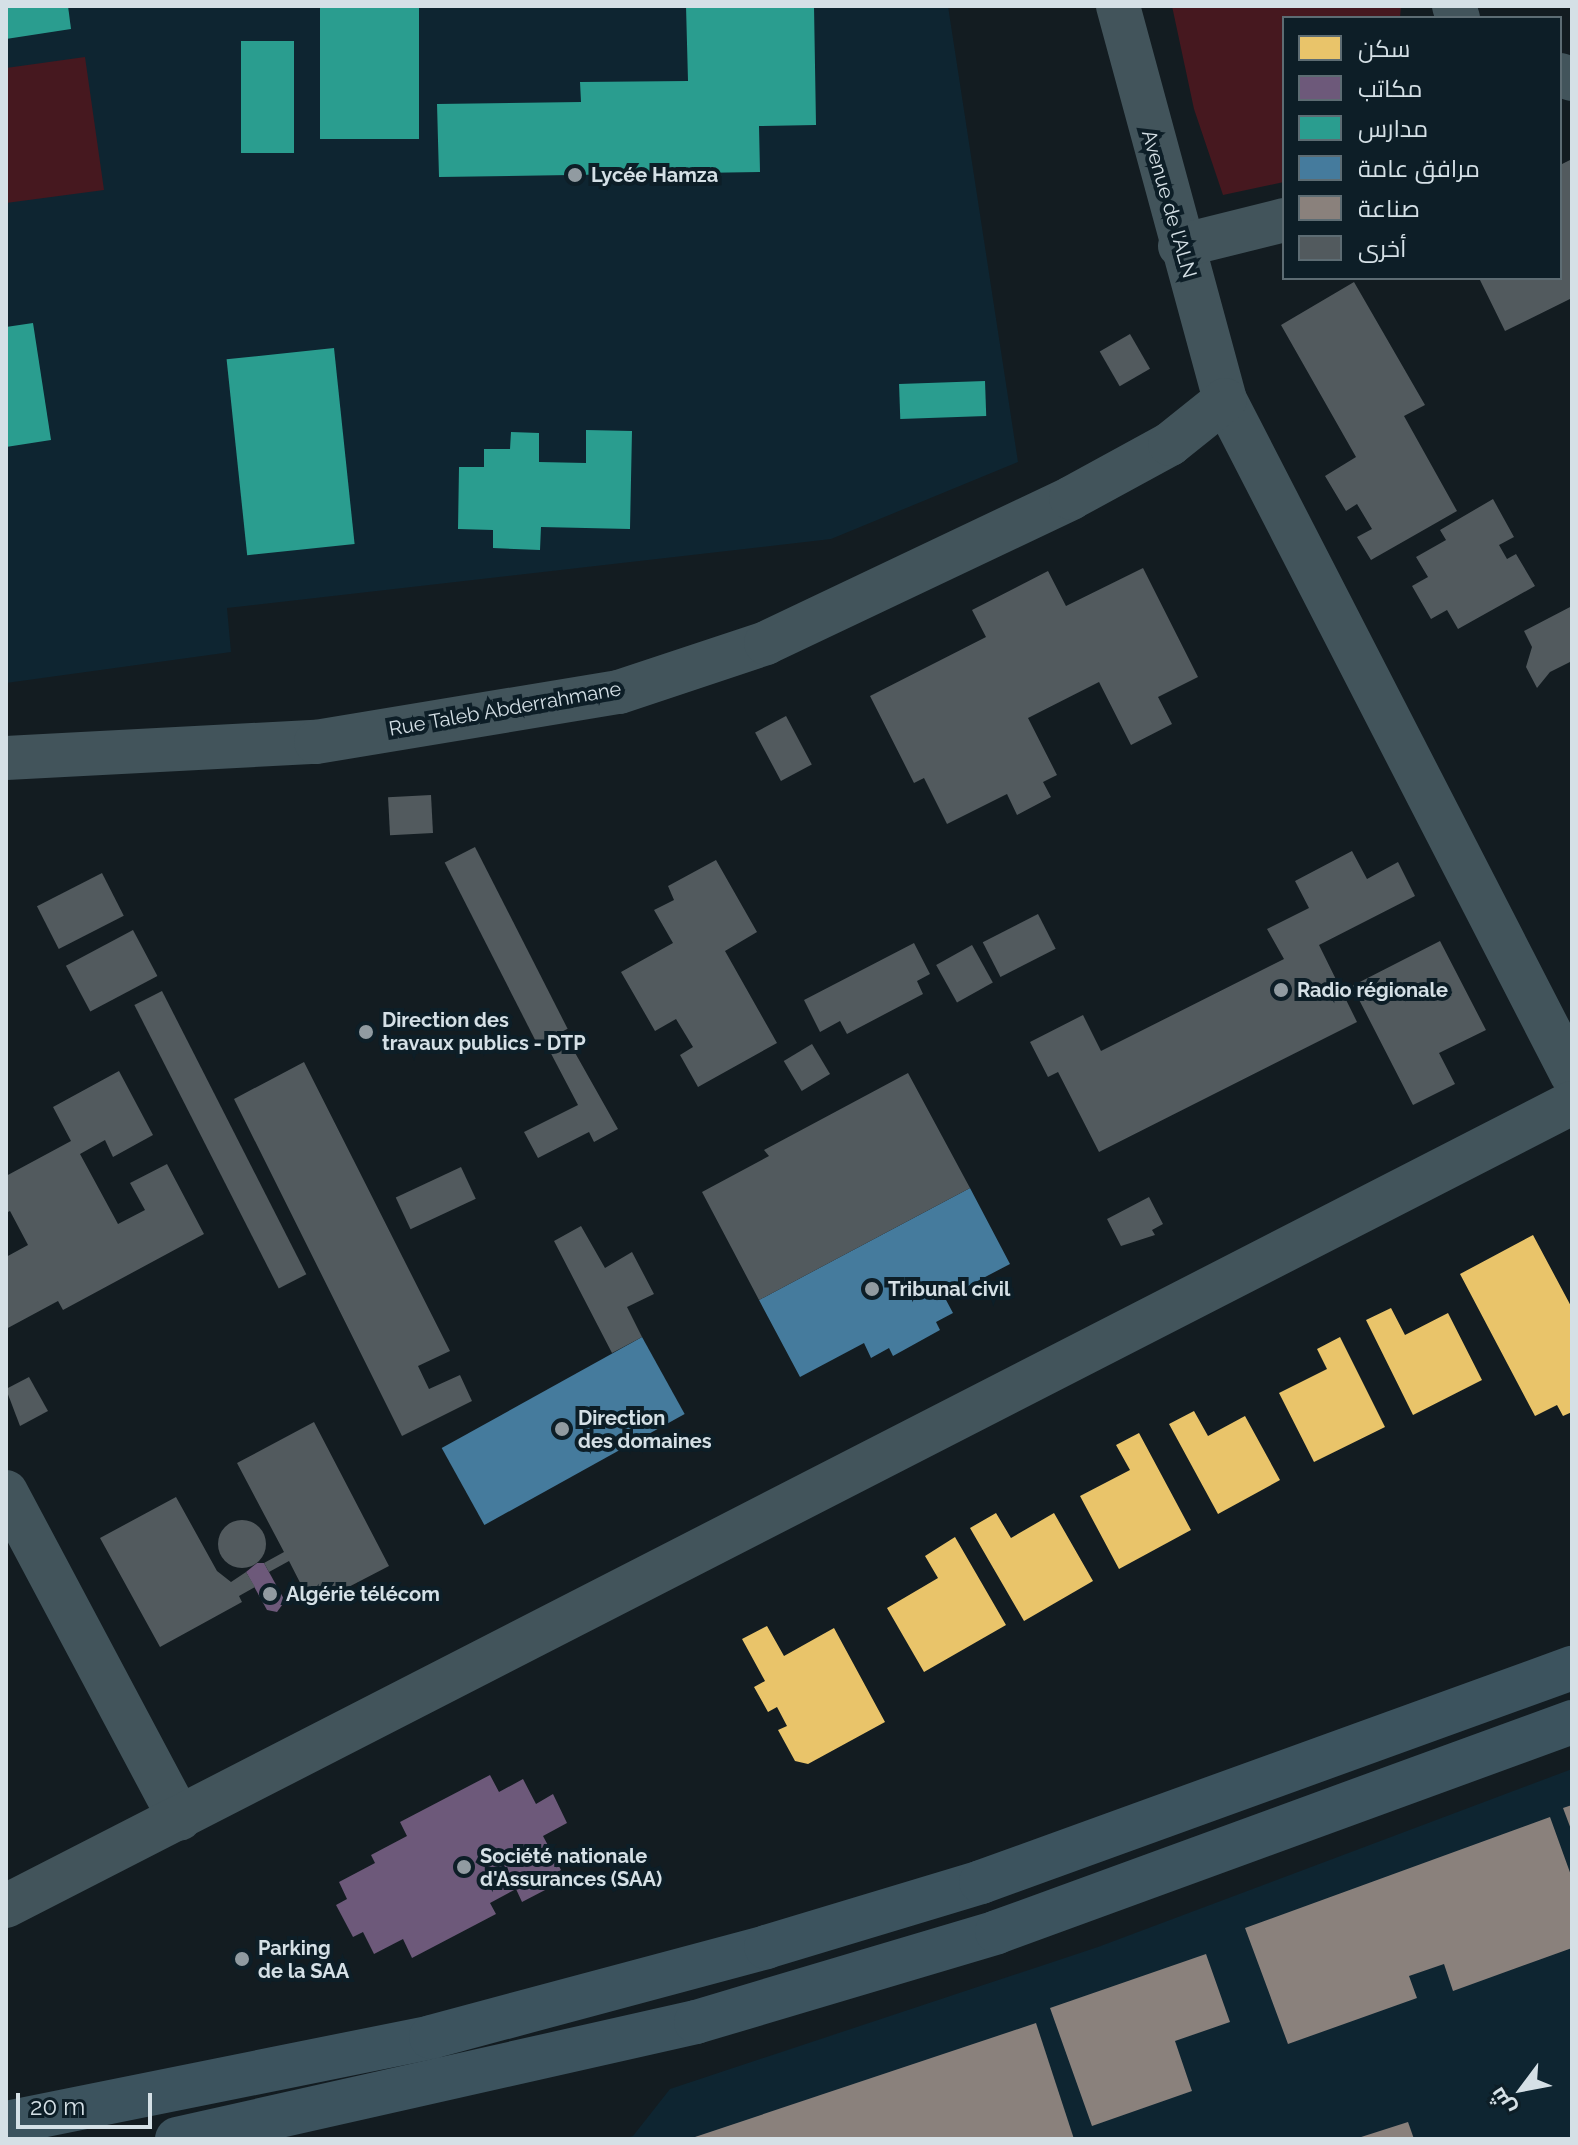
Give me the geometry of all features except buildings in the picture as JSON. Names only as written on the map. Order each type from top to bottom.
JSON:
[{"type":"main road","points":[[6,2123],[431,2037],[751,1951],[981,1882],[1572,1668]]},
{"type":"main road","points":[[177,2139],[711,2018],[997,1932],[1572,1722]]},
{"type":"street","name":"Avenue de l'ALN","points":[[1114,14],[1225,400],[1572,1075]]},
{"type":"street","points":[[1180,246],[1282,220]]},
{"type":"street","name":"Rue Taleb Abderrahmane","points":[[6,758],[316,742],[619,692],[766,643],[1071,498],[1170,444],[1225,400]]},
{"type":"street","points":[[13,1905],[1572,1103]]},
{"type":"street","points":[[6,1492],[180,1819]]},
{"type":"shaded area","name":"Lycée Hamza","points":[[6,6],[948,6],[1018,462],[831,539],[227,608],[231,652],[6,683]]},
{"type":"shaded area","points":[[1172,6],[1401,6],[1400,16],[1282,16],[1282,182],[1223,195],[1194,109]]},
{"type":"shaded area","points":[[85,57],[104,190],[6,203],[6,68]]},
{"type":"shaded area","points":[[1572,1769],[1572,2139],[622,2139],[633,2136],[670,2089],[1098,1947]]},
{"type":"place","name":"Lycée Hamza","points":[[575,175]]},
{"type":"place","name":"Radio régionale","points":[[1281,990]]},
{"type":"place","name":"Direction des travaux publics - DTP","points":[[366,1032]]},
{"type":"place","name":"Tribunal civil","points":[[872,1289]]},
{"type":"place","name":"Direction des domaines","points":[[562,1429]]},
{"type":"place","name":"Algérie télécom","points":[[270,1594]]},
{"type":"place","name":"Société nationale d'Assurances (SAA)","points":[[464,1867]]},
{"type":"place","name":"Parking de la SAA","points":[[242,1959]]}]
